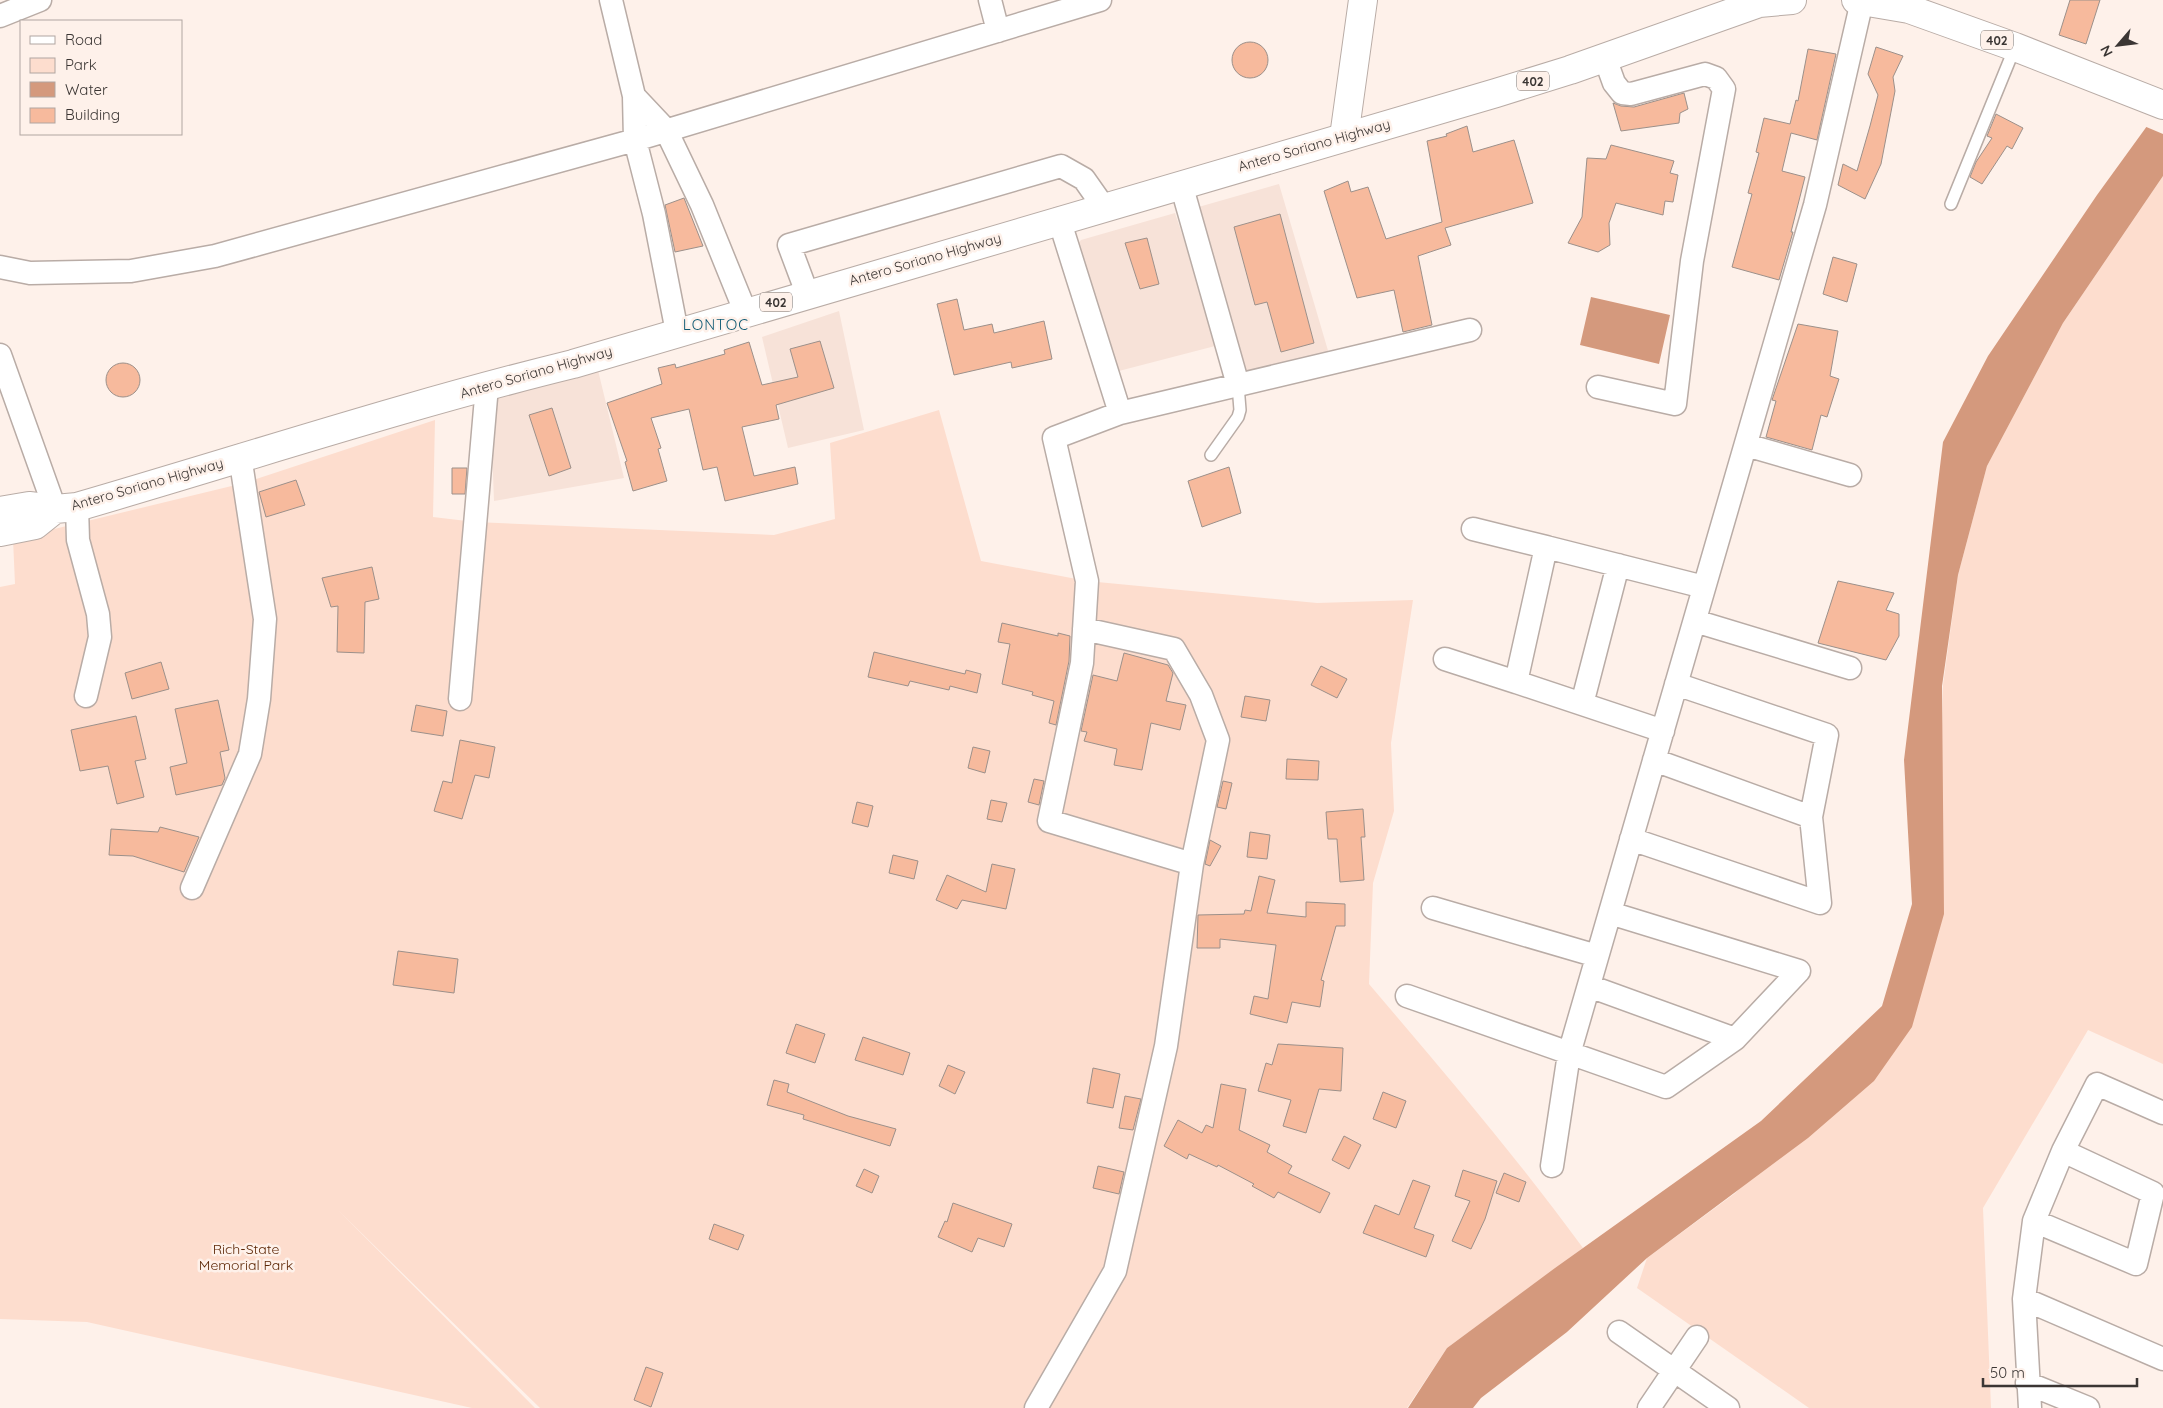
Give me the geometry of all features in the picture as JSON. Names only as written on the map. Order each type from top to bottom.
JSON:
[{"type":"main road","points":[[1344,137],[1363,0]]},
{"type":"main road","name":"Antero Soriano Highway","points":[[0,532],[35,525],[66,508],[240,456],[487,386],[573,364],[745,311],[1496,93],[1570,70],[1759,4],[1792,0]]},
{"type":"main road","name":"402","points":[[1859,0],[1909,9],[2015,47],[2163,105]]},
{"type":"main road","name":"Antero Soriano Highway","points":[[0,511],[29,506],[66,508]]},
{"type":"street","points":[[0,16],[40,0]]},
{"type":"street","points":[[611,0],[634,96],[635,140],[654,214],[676,332]]},
{"type":"street","points":[[990,0],[998,31]]},
{"type":"street","points":[[0,267],[30,273],[131,270],[215,256],[635,140],[998,31],[1056,6],[1100,0]]},
{"type":"street","points":[[1552,1166],[1569,1054],[1816,205],[1859,0]]},
{"type":"street","points":[[1598,387],[1675,404],[1692,261],[1724,89],[1716,78],[1705,74],[1631,94],[1622,92],[1614,83],[1605,58]]},
{"type":"street","points":[[634,96],[666,130],[702,204],[745,311]]},
{"type":"street","points":[[807,293],[789,245],[1061,166],[1084,179],[1103,206]]},
{"type":"street","points":[[1181,184],[1238,385]]},
{"type":"street","points":[[1059,219],[1120,412]]},
{"type":"street","points":[[1192,864],[1049,821],[1082,663],[1087,581],[1054,438],[1120,412],[1470,330]]},
{"type":"street","points":[[0,354],[66,508],[78,540],[98,614],[100,637],[86,696]]},
{"type":"street","points":[[460,699],[487,386]]},
{"type":"street","points":[[1746,445],[1850,475]]},
{"type":"street","points":[[192,888],[250,754],[259,699],[265,619],[240,456]]},
{"type":"street","points":[[1473,529],[1704,587]]},
{"type":"street","points":[[1516,682],[1546,547]]},
{"type":"street","points":[[1582,704],[1618,565]]},
{"type":"street","points":[[1694,621],[1850,668]]},
{"type":"street","points":[[1036,1408],[1115,1271],[1166,1046],[1192,864],[1218,740],[1201,695],[1174,648],[1084,629]]},
{"type":"street","points":[[1445,660],[1663,731]]},
{"type":"street","points":[[1631,839],[1820,903],[1811,818],[1827,735],[1676,684]]},
{"type":"street","points":[[1654,760],[1811,818]]},
{"type":"street","points":[[1433,908],[1598,956]]},
{"type":"street","points":[[1407,996],[1666,1087],[1735,1039],[1798,971],[1610,913]]},
{"type":"street","points":[[1589,986],[1735,1039]]},
{"type":"street","points":[[2030,1408],[2027,1383],[2024,1298],[2034,1221],[2063,1151],[2097,1084],[2163,1113]]},
{"type":"street","points":[[2034,1221],[2136,1264],[2154,1193],[2063,1151]]},
{"type":"street","points":[[2024,1298],[2163,1359]]},
{"type":"street","points":[[1619,1332],[1728,1408]]},
{"type":"street","points":[[1649,1408],[1698,1337]]},
{"type":"street","points":[[2027,1383],[2088,1408]]},
{"type":"lane","points":[[1951,204],[2015,47]]},
{"type":"lane","points":[[1211,454],[1238,418],[1240,410],[1238,385]]},
{"type":"shaded area","points":[[1279,184],[1329,354],[1244,374],[1195,208]]},
{"type":"shaded area","points":[[1175,213],[1219,345],[1115,372],[1075,248],[1081,240]]},
{"type":"shaded area","points":[[839,311],[864,430],[788,448],[762,337]]},
{"type":"shaded area","points":[[597,366],[624,478],[494,501],[490,393]]},
{"type":"green space","points":[[2163,176],[2163,1064],[2088,1030],[1983,1208],[1991,1408],[1809,1408],[1637,1288],[1647,1258],[1734,1194],[1911,1028],[1941,766],[1943,685],[1958,575],[1987,466],[2063,323]]},
{"type":"green space","name":"Rich-State Memorial Park","points":[[939,410],[981,561],[1087,581],[1317,603],[1413,600],[1391,743],[1394,811],[1373,883],[1369,984],[1505,1147],[1583,1248],[1447,1348],[1407,1408],[540,1408],[338,1210],[535,1408],[472,1408],[87,1322],[0,1319],[0,587],[15,584],[13,539],[244,483],[435,420],[433,517],[475,522],[774,535],[835,519],[830,443]]},
{"type":"water","points":[[2163,104],[2163,176],[2063,323],[1987,466],[1958,575],[1942,686],[1944,914],[1912,1027],[1874,1081],[1808,1138],[1647,1258],[1567,1332],[1481,1398],[1473,1408],[1408,1408],[1447,1348],[1555,1268],[1761,1121],[1882,1006],[1912,904],[1904,760],[1943,442],[1988,356],[2097,195]]},
{"type":"water","points":[[1591,297],[1670,315],[1659,364],[1580,345]]},
{"type":"pier","points":[[2163,101],[2163,134],[2144,126]]},
{"type":"building","points":[[2070,0],[2100,0],[2086,44],[2059,35]]},
{"type":"building","points":[[1250,42],[1263,47],[1268,60],[1263,73],[1250,78],[1237,73],[1232,60],[1237,47]]},
{"type":"building","points":[[1876,47],[1903,56],[1893,77],[1895,91],[1881,164],[1865,199],[1838,185],[1843,164],[1857,171],[1870,126],[1878,95],[1868,74]]},
{"type":"building","points":[[1808,49],[1836,54],[1817,140],[1791,133],[1782,171],[1805,177],[1791,232],[1793,232],[1779,280],[1732,267],[1752,194],[1748,193],[1759,153],[1756,152],[1764,118],[1790,124],[1796,100],[1798,101]]},
{"type":"building","points":[[1684,93],[1688,109],[1680,113],[1679,123],[1621,131],[1613,103],[1634,107]]},
{"type":"building","points":[[1996,114],[2023,128],[2012,149],[2007,146],[1982,184],[1970,177],[1976,162],[1992,138],[1987,136]]},
{"type":"building","points":[[1467,126],[1473,152],[1514,140],[1533,203],[1445,228],[1451,245],[1418,256],[1432,325],[1403,332],[1394,290],[1357,298],[1324,191],[1348,181],[1351,192],[1368,187],[1386,239],[1442,222],[1427,141],[1447,136],[1446,134]]},
{"type":"building","points":[[1611,145],[1674,161],[1670,173],[1678,175],[1673,202],[1665,201],[1663,215],[1616,203],[1609,223],[1610,245],[1598,252],[1568,243],[1582,217],[1587,158],[1606,159]]},
{"type":"building","points":[[684,198],[703,246],[675,252],[665,205]]},
{"type":"building","points":[[1280,214],[1314,343],[1281,352],[1267,302],[1255,305],[1234,227]]},
{"type":"building","points":[[1147,238],[1159,284],[1140,289],[1125,243]]},
{"type":"building","points":[[1833,257],[1857,264],[1847,302],[1823,294]]},
{"type":"building","points":[[957,299],[964,330],[992,324],[994,333],[1044,321],[1052,359],[1012,368],[1011,362],[954,375],[937,304]]},
{"type":"building","points":[[1798,324],[1838,331],[1830,376],[1839,379],[1827,417],[1821,415],[1812,450],[1766,437],[1776,401],[1772,400]]},
{"type":"building","points":[[820,341],[834,388],[776,405],[779,419],[742,427],[754,476],[795,467],[798,484],[725,501],[717,467],[703,470],[689,409],[651,418],[661,448],[658,449],[667,481],[633,491],[625,462],[627,461],[607,403],[662,384],[658,368],[675,364],[676,368],[725,354],[724,350],[749,342],[762,385],[798,377],[790,349]]},
{"type":"building","points":[[123,363],[130,364],[135,368],[139,373],[139,387],[135,392],[130,396],[123,397],[116,396],[111,392],[107,387],[106,380],[107,373],[111,368],[116,364]]},
{"type":"building","points":[[552,408],[571,468],[549,476],[529,415]]},
{"type":"building","points":[[1229,467],[1241,513],[1202,527],[1188,481]]},
{"type":"building","points":[[452,468],[467,468],[465,494],[452,494]]},
{"type":"building","points":[[296,480],[305,505],[266,517],[259,492]]},
{"type":"building","points":[[372,567],[379,599],[365,602],[364,653],[337,652],[338,606],[331,607],[322,578]]},
{"type":"building","points":[[1838,581],[1894,593],[1886,610],[1899,614],[1899,636],[1886,660],[1818,643]]},
{"type":"building","points":[[1002,623],[1058,636],[1058,633],[1070,636],[1069,661],[1056,725],[1049,723],[1054,701],[1032,695],[1033,692],[1002,684],[1010,644],[998,642]]},
{"type":"building","points":[[874,652],[965,674],[966,670],[981,674],[977,693],[950,686],[949,690],[910,681],[908,686],[868,677]]},
{"type":"building","points":[[1124,653],[1168,665],[1173,673],[1166,701],[1186,705],[1180,730],[1151,723],[1142,770],[1114,765],[1117,749],[1084,741],[1087,732],[1081,731],[1093,675],[1117,681]]},
{"type":"building","points":[[161,662],[169,689],[132,699],[125,673]]},
{"type":"building","points":[[1321,666],[1347,679],[1337,698],[1311,685]]},
{"type":"building","points":[[1245,696],[1270,700],[1266,721],[1241,717]]},
{"type":"building","points":[[218,700],[229,750],[220,752],[225,778],[222,785],[176,795],[170,767],[187,763],[175,709]]},
{"type":"building","points":[[416,705],[447,711],[443,736],[411,731]]},
{"type":"building","points":[[136,716],[146,759],[135,761],[144,797],[117,804],[108,766],[80,771],[71,730]]},
{"type":"building","points":[[460,740],[495,747],[489,778],[475,775],[462,819],[434,811],[443,781],[452,783]]},
{"type":"building","points":[[973,747],[990,751],[985,773],[968,768]]},
{"type":"building","points":[[1287,759],[1319,761],[1318,780],[1286,779]]},
{"type":"building","points":[[1034,779],[1044,781],[1039,805],[1028,802]]},
{"type":"building","points":[[1223,781],[1232,783],[1226,809],[1217,807]]},
{"type":"building","points":[[991,800],[1007,803],[1002,822],[987,819]]},
{"type":"building","points":[[857,802],[873,806],[868,827],[852,823]]},
{"type":"building","points":[[1363,809],[1365,837],[1361,837],[1364,880],[1340,882],[1337,839],[1328,839],[1326,812]]},
{"type":"building","points":[[160,827],[199,837],[184,872],[133,856],[109,855],[111,829],[158,832]]},
{"type":"building","points":[[1250,832],[1270,835],[1267,859],[1247,857]]},
{"type":"building","points":[[1210,840],[1221,846],[1210,866],[1205,864]]},
{"type":"building","points":[[893,855],[918,861],[914,879],[889,873]]},
{"type":"building","points":[[992,864],[1015,869],[1006,909],[962,900],[957,909],[936,900],[947,875],[986,892]]},
{"type":"building","points":[[1259,876],[1275,880],[1267,913],[1306,917],[1306,902],[1345,904],[1345,926],[1336,926],[1321,980],[1324,981],[1320,1007],[1292,1002],[1287,1023],[1250,1014],[1254,996],[1268,999],[1276,945],[1220,939],[1220,948],[1197,948],[1198,915],[1244,914],[1245,910],[1251,911]]},
{"type":"building","points":[[398,951],[458,959],[454,993],[393,985]]},
{"type":"building","points":[[796,1024],[825,1034],[815,1063],[786,1053]]},
{"type":"building","points":[[863,1037],[910,1053],[903,1075],[855,1060]]},
{"type":"building","points":[[1278,1044],[1343,1048],[1341,1091],[1319,1089],[1306,1133],[1283,1126],[1291,1100],[1258,1091],[1266,1063],[1272,1065]]},
{"type":"building","points":[[948,1065],[965,1072],[955,1094],[939,1086]]},
{"type":"building","points":[[1093,1068],[1120,1074],[1113,1108],[1087,1103]]},
{"type":"building","points":[[774,1080],[789,1084],[787,1092],[848,1116],[896,1129],[890,1146],[803,1119],[804,1115],[767,1105]]},
{"type":"building","points":[[1221,1084],[1246,1089],[1239,1130],[1270,1145],[1267,1152],[1292,1166],[1288,1173],[1330,1193],[1320,1213],[1278,1192],[1274,1198],[1252,1186],[1254,1184],[1218,1165],[1217,1167],[1189,1154],[1187,1159],[1164,1146],[1178,1120],[1202,1133],[1206,1125],[1213,1128]]},
{"type":"building","points":[[1383,1092],[1406,1101],[1396,1128],[1373,1119]]},
{"type":"building","points":[[1125,1096],[1141,1099],[1133,1130],[1119,1128]]},
{"type":"building","points":[[1344,1136],[1361,1145],[1349,1169],[1332,1160]]},
{"type":"building","points":[[1098,1166],[1124,1172],[1119,1194],[1093,1188]]},
{"type":"building","points":[[864,1169],[879,1176],[872,1193],[856,1186]]},
{"type":"building","points":[[1463,1170],[1497,1181],[1485,1219],[1471,1249],[1452,1241],[1470,1201],[1455,1196]]},
{"type":"building","points":[[1504,1173],[1526,1182],[1519,1202],[1496,1193]]},
{"type":"building","points":[[1413,1180],[1430,1186],[1414,1228],[1434,1235],[1426,1257],[1363,1233],[1375,1205],[1399,1215]]},
{"type":"building","points":[[953,1203],[1012,1224],[1004,1247],[978,1238],[972,1252],[938,1237],[945,1221],[947,1222]]},
{"type":"building","points":[[714,1224],[744,1235],[738,1250],[709,1239]]},
{"type":"building","points":[[646,1367],[663,1373],[651,1407],[634,1400]]},
{"type":"district","name":"LONTOC","points":[[716,324]]}]
